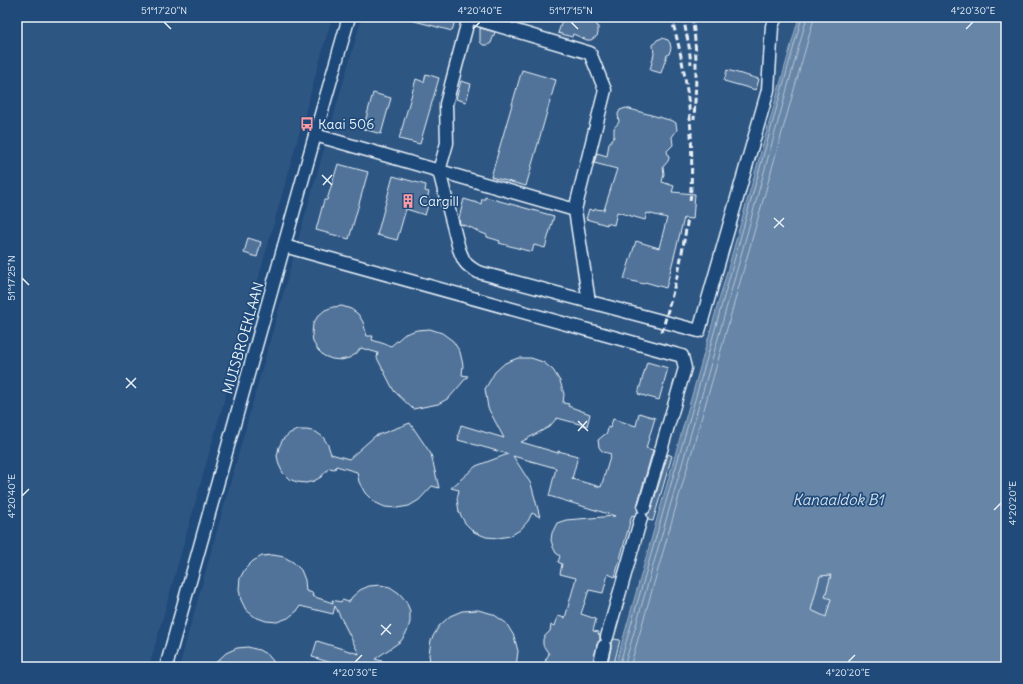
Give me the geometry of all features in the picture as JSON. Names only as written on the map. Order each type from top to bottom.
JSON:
[{"type":"lane","name":"MUISBROEKLAAN","points":[[166,667],[349,17]]},
{"type":"lane","points":[[589,302],[575,210],[605,90],[590,53],[469,17],[446,104],[448,143],[439,171],[462,259],[469,267],[478,272],[589,302],[699,331],[768,90],[772,26],[776,17]]},
{"type":"lane","points":[[315,135],[575,210]]},
{"type":"lane","points":[[284,246],[682,356],[685,368],[599,667]]},
{"type":"shaded area","points":[[17,17],[332,17],[149,667],[17,667]]},
{"type":"shaded area","points":[[362,17],[799,17],[615,667],[179,667]]},
{"type":"water","name":"Kanaaldok B1","points":[[799,17],[1006,17],[1006,667],[615,667]]},
{"type":"building","points":[[411,17],[456,17],[452,31],[411,20]]},
{"type":"building","points":[[571,17],[593,17],[598,27],[597,36],[591,40],[587,40],[573,34],[572,37],[558,33],[562,21]]},
{"type":"building","points":[[480,28],[495,32],[491,43],[488,45],[483,45],[480,42]]},
{"type":"building","points":[[662,38],[668,40],[671,48],[661,73],[650,70],[654,54],[653,45],[657,40]]},
{"type":"building","points":[[522,70],[556,80],[526,186],[491,177]]},
{"type":"building","points":[[727,70],[759,79],[756,90],[724,81]]},
{"type":"building","points":[[426,74],[439,78],[420,144],[399,139],[416,79],[424,82]]},
{"type":"building","points":[[461,81],[471,84],[466,102],[456,99]]},
{"type":"building","points":[[373,93],[391,98],[381,134],[363,129]]},
{"type":"building","points":[[626,108],[676,123],[677,130],[672,137],[673,145],[667,151],[669,158],[663,167],[664,174],[662,182],[674,186],[672,192],[695,194],[693,219],[684,218],[666,288],[645,282],[644,284],[624,279],[636,241],[659,248],[667,218],[647,213],[645,220],[617,212],[614,225],[607,223],[607,225],[586,219],[589,209],[594,211],[595,209],[604,210],[617,169],[594,163],[597,153],[607,156],[609,143],[614,137],[614,128],[619,122],[618,114],[620,110]]},
{"type":"building","points":[[338,164],[368,172],[349,239],[316,230],[324,200],[327,200]]},
{"type":"building","points":[[393,176],[426,185],[425,191],[429,192],[427,199],[430,199],[425,215],[406,209],[397,240],[377,235]]},
{"type":"building","points":[[485,197],[554,216],[545,248],[534,245],[532,252],[499,243],[500,241],[487,237],[487,235],[460,224],[459,218],[464,199],[481,204],[482,199],[485,199]]},
{"type":"building","points":[[248,238],[261,242],[257,257],[244,253]]},
{"type":"building","points":[[342,306],[351,309],[358,314],[363,322],[367,336],[373,336],[372,340],[391,346],[405,334],[417,330],[430,329],[442,333],[453,341],[460,352],[463,365],[462,375],[468,376],[449,398],[438,404],[413,409],[394,391],[377,358],[378,353],[361,348],[356,354],[341,360],[324,356],[318,350],[313,342],[313,324],[318,316],[325,310]]},
{"type":"building","points":[[518,358],[531,358],[543,362],[553,370],[560,381],[564,394],[563,403],[569,404],[568,406],[590,414],[587,426],[557,418],[549,427],[521,442],[558,453],[558,451],[578,456],[572,479],[601,487],[611,454],[601,450],[598,440],[607,433],[608,427],[610,428],[613,419],[636,426],[639,413],[655,418],[646,448],[653,450],[637,506],[638,512],[634,516],[632,515],[615,577],[608,574],[603,593],[589,590],[581,614],[596,619],[593,631],[599,632],[598,634],[600,635],[600,640],[597,644],[592,667],[544,667],[549,654],[543,645],[543,639],[550,631],[551,625],[555,626],[558,616],[565,618],[576,578],[560,574],[562,564],[558,562],[560,556],[556,553],[553,547],[551,540],[552,533],[557,523],[566,520],[615,516],[549,496],[556,468],[513,456],[531,484],[540,517],[532,513],[528,521],[520,530],[510,536],[498,538],[486,537],[474,532],[465,523],[459,512],[457,499],[459,490],[451,488],[476,466],[508,454],[458,440],[458,436],[461,425],[504,438],[488,408],[485,389],[495,372],[505,363]]},
{"type":"building","points":[[647,362],[668,368],[659,400],[638,394]]},
{"type":"building","points":[[410,423],[431,454],[439,488],[432,486],[419,500],[409,506],[397,508],[385,507],[374,502],[365,493],[359,482],[357,472],[336,466],[335,469],[329,468],[321,477],[314,481],[306,483],[289,479],[283,473],[279,465],[277,456],[283,439],[290,433],[298,430],[316,432],[323,437],[331,454],[349,459],[375,436]]},
{"type":"building","points":[[668,454],[672,456],[653,521],[648,520],[647,514],[651,510]]},
{"type":"building","points":[[273,555],[284,557],[293,562],[301,570],[305,580],[306,591],[313,593],[312,596],[333,603],[332,600],[349,602],[360,590],[369,586],[380,585],[390,587],[399,593],[406,601],[410,611],[410,622],[407,632],[401,641],[375,659],[395,665],[394,667],[345,667],[312,657],[317,641],[359,654],[335,606],[333,614],[300,606],[297,611],[288,618],[277,622],[266,621],[255,617],[246,610],[241,600],[239,589],[240,578],[245,569],[253,561],[262,556]]},
{"type":"building","points":[[831,575],[825,597],[831,599],[826,617],[811,610],[820,576]]},
{"type":"building","points":[[478,610],[493,614],[506,623],[514,636],[518,651],[516,667],[431,667],[429,655],[431,640],[439,626],[450,616],[462,611]]},
{"type":"building","points":[[614,639],[620,640],[613,667],[607,667],[611,643]]},
{"type":"building","points":[[248,647],[259,650],[268,655],[278,667],[211,667],[226,653],[237,648]]},
{"type":"railway","points":[[671,17],[682,63],[689,109],[692,156],[690,203]]},
{"type":"railway","points":[[683,17],[691,64]]},
{"type":"railway","points":[[692,17],[696,55],[694,119]]},
{"type":"railway","points":[[662,332],[679,269],[688,218]]},
{"type":"place","name":"Kaai 506","points":[[307,124]]},
{"type":"place","name":"Cargill","points":[[408,201]]}]
